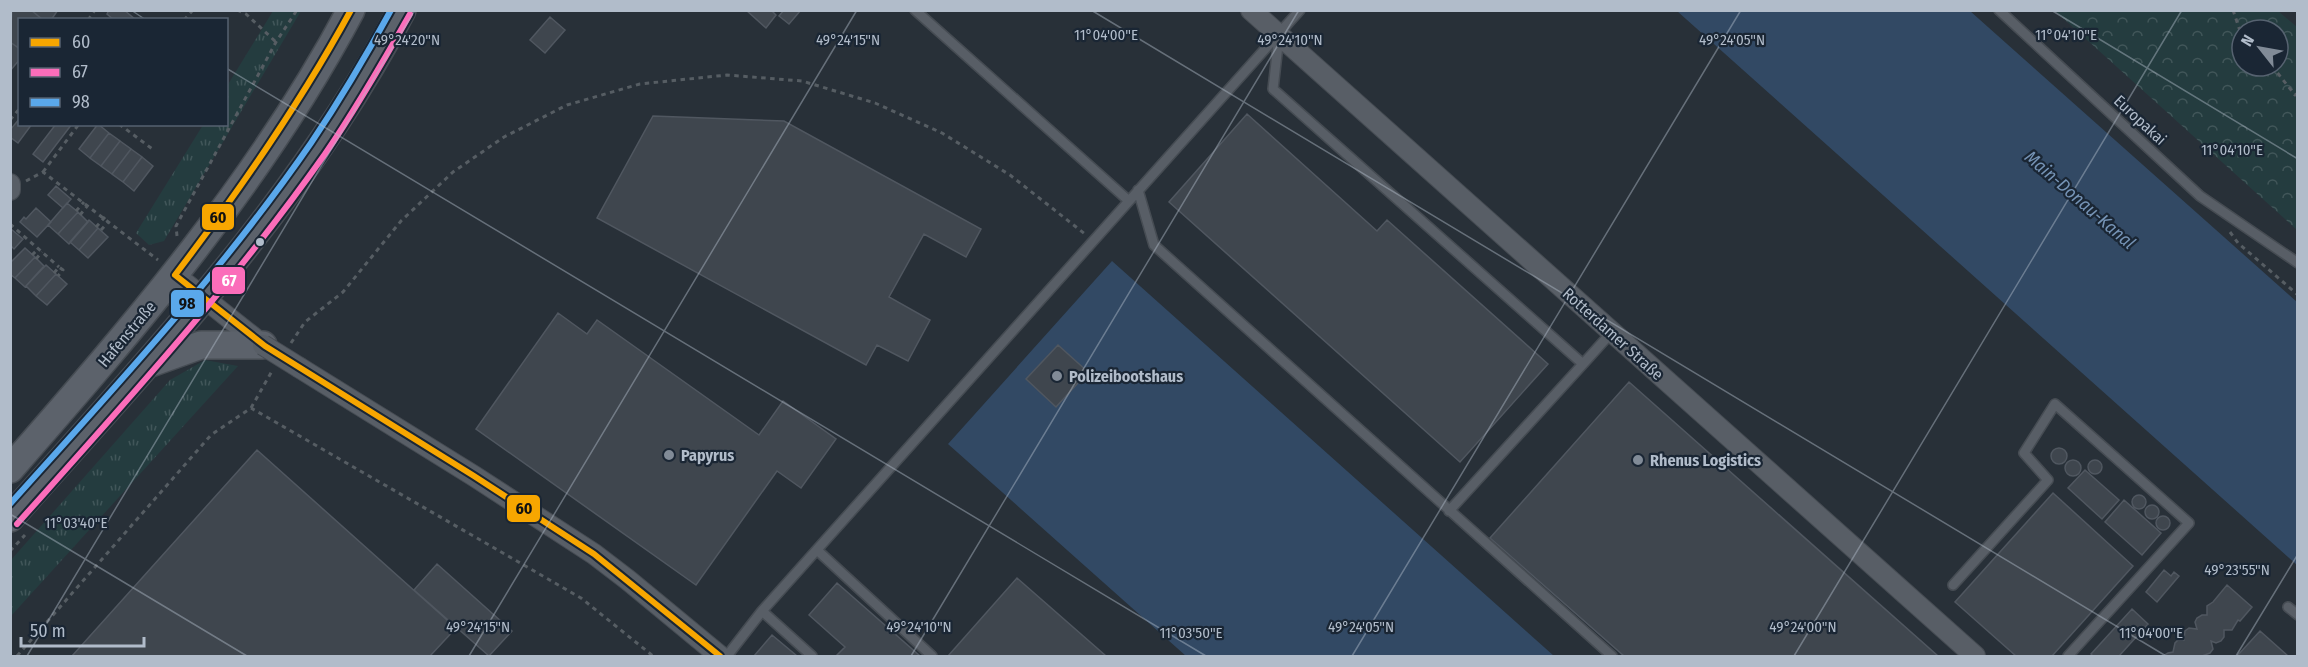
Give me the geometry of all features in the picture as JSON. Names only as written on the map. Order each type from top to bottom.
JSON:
[{"type":"main road","name":"Hafenstraße","points":[[10,469],[99,367],[165,272],[232,200],[283,127],[351,10]]},
{"type":"main road","name":"Hafenstraße","points":[[10,518],[204,298],[269,217],[352,97],[402,10]]},
{"type":"main road","points":[[144,366],[201,345],[274,348]]},
{"type":"street","name":"Rotterdamer Straße","points":[[1251,10],[1975,657]]},
{"type":"street","points":[[10,184],[11,189]]},
{"type":"street","points":[[165,272],[300,368],[594,554],[720,657]]},
{"type":"lane","points":[[915,10],[1129,201]]},
{"type":"lane","points":[[727,657],[762,611],[1300,10]]},
{"type":"lane","name":"Europakai","points":[[2001,11],[2200,196],[2298,263]]},
{"type":"lane","points":[[1279,34],[1273,89],[1583,364]]},
{"type":"lane","points":[[1138,190],[1154,245],[1612,657]]},
{"type":"lane","points":[[1449,511],[1611,333]]},
{"type":"lane","points":[[1953,585],[2048,480],[2024,453],[2055,404],[2189,523],[2068,657]]},
{"type":"lane","points":[[817,550],[932,657]]},
{"type":"lane","points":[[2288,607],[2298,615]]},
{"type":"lane","points":[[762,611],[812,657]]},
{"type":"path","points":[[237,10],[246,14],[276,42]]},
{"type":"path","points":[[177,236],[176,226],[276,42],[297,10]]},
{"type":"path","points":[[274,348],[343,292],[401,221],[453,172],[504,137],[567,105],[640,84],[726,75],[802,81],[875,103],[942,133],[1010,175],[1093,240]]},
{"type":"path","points":[[2281,78],[2295,96],[2298,93]]},
{"type":"path","points":[[11,189],[43,172],[78,126]]},
{"type":"path","points":[[122,126],[155,152]]},
{"type":"path","points":[[43,172],[160,261],[165,272]]},
{"type":"path","points":[[76,211],[84,202]]},
{"type":"path","points":[[80,215],[88,205]]},
{"type":"path","points":[[96,226],[105,217]]},
{"type":"path","points":[[101,230],[109,220]]},
{"type":"path","points":[[10,224],[63,270],[56,274]]},
{"type":"path","points":[[172,244],[183,227]]},
{"type":"path","points":[[2226,227],[2238,243],[2298,295]]},
{"type":"path","points":[[32,255],[38,249]]},
{"type":"path","points":[[36,259],[42,252]]},
{"type":"path","points":[[17,657],[211,435],[251,408],[273,370]]},
{"type":"path","points":[[251,408],[581,598],[653,657]]},
{"type":"green space","points":[[273,11],[301,11],[164,241],[149,245],[136,233],[202,126],[228,126],[228,84]]},
{"type":"green space","points":[[2055,11],[2278,11],[2286,18],[2230,18],[2230,78],[2290,78],[2290,21],[2297,27],[2297,230]]},
{"type":"green space","points":[[205,360],[238,366],[11,616],[11,560],[170,380]]},
{"type":"water","name":"Main-Donau-Kanal","points":[[1677,11],[1970,11],[2297,302],[2297,565]]},
{"type":"water","points":[[1112,261],[1554,656],[1186,656],[948,444]]},
{"type":"building","points":[[12,10],[31,10],[41,18],[18,18],[18,48],[10,42]]},
{"type":"building","points":[[31,10],[58,10],[52,18],[41,18]]},
{"type":"building","points":[[109,10],[124,10],[134,18],[112,18],[107,14]]},
{"type":"building","points":[[746,10],[771,10],[776,15],[766,28]]},
{"type":"building","points":[[784,10],[801,10],[789,24],[779,16]]},
{"type":"building","points":[[550,17],[565,30],[545,53],[530,40]]},
{"type":"building","points":[[10,42],[18,48],[18,61],[10,71]]},
{"type":"building","points":[[1247,114],[1377,231],[1387,220],[1548,364],[1460,462],[1169,202]]},
{"type":"building","points":[[653,116],[784,121],[981,229],[966,257],[924,234],[889,297],[930,320],[908,361],[877,345],[866,365],[597,218]]},
{"type":"building","points":[[18,120],[18,126],[31,126],[18,143],[10,137],[10,130]]},
{"type":"building","points":[[54,126],[70,126],[43,162],[33,154]]},
{"type":"building","points":[[96,126],[100,126],[109,133],[90,158],[79,149]]},
{"type":"building","points":[[109,133],[120,141],[101,166],[90,158]]},
{"type":"building","points":[[120,141],[131,149],[112,174],[101,166]]},
{"type":"building","points":[[131,149],[142,157],[123,182],[112,174]]},
{"type":"building","points":[[142,157],[153,166],[134,191],[123,182]]},
{"type":"building","points":[[56,186],[71,199],[63,208],[48,195]]},
{"type":"building","points":[[67,203],[78,212],[58,234],[48,225]]},
{"type":"building","points":[[36,208],[51,222],[37,237],[20,222]]},
{"type":"building","points":[[78,212],[88,222],[69,244],[58,234]]},
{"type":"building","points":[[89,220],[98,228],[79,250],[70,242]]},
{"type":"building","points":[[98,228],[108,237],[88,258],[79,250]]},
{"type":"building","points":[[11,229],[23,239],[14,249],[10,245]]},
{"type":"building","points":[[25,248],[35,257],[15,278],[10,274],[10,263]]},
{"type":"building","points":[[35,257],[44,266],[25,287],[15,278]]},
{"type":"building","points":[[46,265],[56,274],[36,296],[26,286]]},
{"type":"building","points":[[56,274],[67,284],[47,305],[36,296]]},
{"type":"building","name":"Papyrus","points":[[558,313],[587,334],[597,320],[759,435],[783,401],[836,439],[801,488],[777,471],[696,585],[476,429]]},
{"type":"building","name":"Polizeibootshaus","points":[[1058,345],[1088,372],[1056,407],[1026,379]]},
{"type":"building","name":"Rhenus Logistics","points":[[1629,382],[1938,656],[1624,656],[1490,538]]},
{"type":"building","points":[[2056,448],[2062,448],[2067,456],[2065,462],[2056,464],[2051,459],[2051,453]]},
{"type":"building","points":[[257,450],[456,628],[430,656],[72,656]]},
{"type":"building","points":[[2070,460],[2076,460],[2081,468],[2079,474],[2070,476],[2065,471],[2065,465]]},
{"type":"building","points":[[2095,460],[2100,462],[2102,467],[2100,472],[2095,474],[2090,472],[2088,467],[2090,462]]},
{"type":"building","points":[[2085,470],[2119,500],[2102,519],[2068,488]]},
{"type":"building","points":[[2053,493],[2133,566],[2052,656],[2016,656],[1955,602]]},
{"type":"building","points":[[2139,495],[2144,497],[2146,502],[2144,507],[2139,509],[2134,507],[2132,502],[2134,497]]},
{"type":"building","points":[[2124,500],[2161,533],[2142,555],[2105,522]]},
{"type":"building","points":[[2152,505],[2157,507],[2159,512],[2157,517],[2152,519],[2147,517],[2145,512],[2147,507]]},
{"type":"building","points":[[2163,516],[2168,518],[2170,523],[2168,528],[2163,530],[2158,528],[2156,523],[2158,518]]},
{"type":"building","points":[[437,564],[512,631],[489,656],[414,590]]},
{"type":"building","points":[[2164,570],[2171,576],[2174,572],[2179,576],[2157,602],[2146,592]]},
{"type":"building","points":[[1017,578],[1106,656],[948,656]]},
{"type":"building","points":[[837,583],[920,656],[836,656],[845,647],[809,615]]},
{"type":"building","points":[[2227,585],[2252,607],[2240,621],[2238,620],[2232,630],[2224,630],[2224,637],[2221,641],[2216,643],[2211,641],[2213,649],[2210,653],[2202,656],[2163,656],[2173,652],[2178,640],[2184,640],[2185,631],[2189,628],[2197,629],[2195,622],[2197,618],[2207,615],[2207,606]]},
{"type":"building","points":[[2132,609],[2148,624],[2119,656],[2093,656],[2091,654]]},
{"type":"building","points":[[2260,631],[2288,656],[2237,656]]},
{"type":"building","points":[[772,635],[797,656],[754,656]]},
{"type":"transit line","name":"60","points":[[351,10],[311,79],[268,146],[175,275],[265,346],[474,476],[594,554],[720,656]]},
{"type":"transit line","name":"98","points":[[10,504],[166,328],[277,191],[353,78],[391,10]]},
{"type":"transit line","name":"67","points":[[17,524],[176,344],[253,251],[325,154],[369,85],[410,14]]},
{"type":"place","name":"Polizeibootshaus","points":[[1057,376]]},
{"type":"place","name":"Papyrus","points":[[669,455]]},
{"type":"place","name":"Rhenus Logistics","points":[[1638,460]]}]
